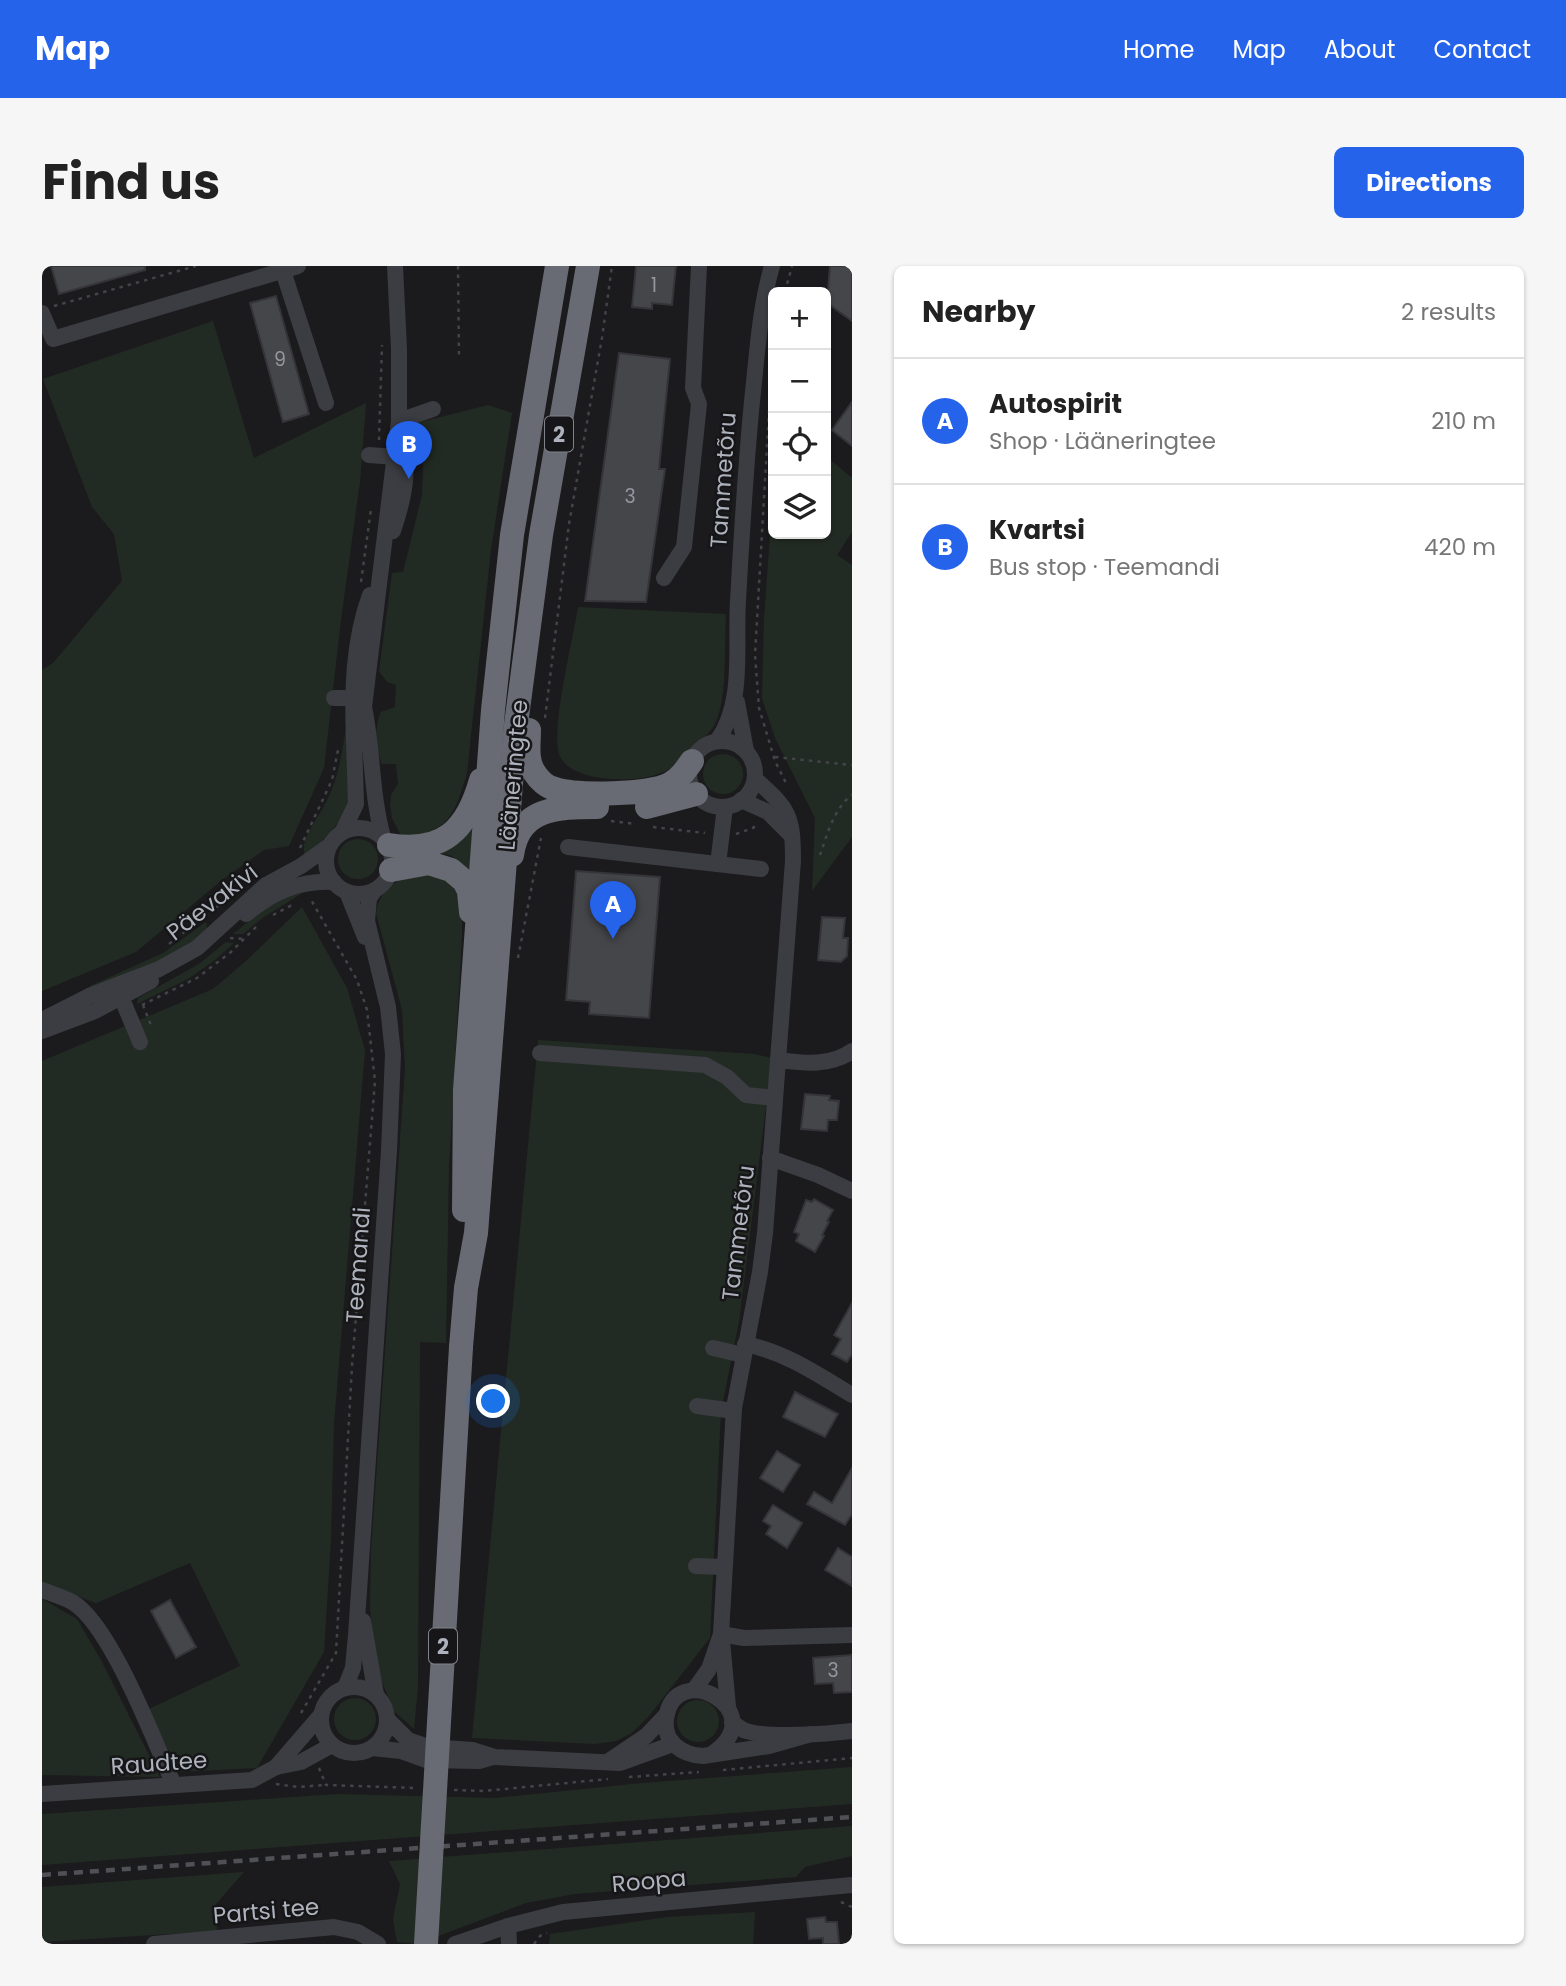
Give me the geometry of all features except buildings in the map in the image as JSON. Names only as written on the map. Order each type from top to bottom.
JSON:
[{"type":"highway","name":"Lääneringtee","points":[[466,1288],[463,1164],[465,1090],[493,710],[512,535],[557,266]]},
{"type":"highway","name":"Lääneringtee","points":[[426,1944],[461,1347],[466,1288],[476,1233],[510,788],[541,535],[588,266]]},
{"type":"highway","points":[[532,603],[529,751],[530,763],[544,784],[570,792],[652,790],[668,786],[683,775],[691,761]]},
{"type":"highway","points":[[386,841],[421,848],[439,842],[460,826],[470,811],[478,789],[493,710]]},
{"type":"highway","points":[[501,932],[513,847],[525,823],[536,815],[554,808],[642,808],[696,794]]},
{"type":"highway","points":[[391,870],[419,864],[438,865],[451,870],[464,881],[469,891],[475,951]]},
{"type":"street","points":[[343,831],[356,804],[347,741],[360,701],[396,457],[399,349],[395,266]]},
{"type":"street","points":[[664,578],[684,547],[699,404],[693,388],[699,266]]},
{"type":"street","name":"Tammetõru","points":[[717,741],[730,721],[736,699],[736,635],[749,437],[761,314],[772,266]]},
{"type":"street","points":[[48,309],[53,339],[291,268],[326,403]]},
{"type":"street","points":[[399,421],[433,410]]},
{"type":"street","points":[[382,565],[400,510],[408,460],[399,421]]},
{"type":"street","points":[[374,454],[396,457]]},
{"type":"street","points":[[334,698],[360,701]]},
{"type":"street","name":"Tammetõru","points":[[736,699],[746,751]]},
{"type":"street","points":[[340,887],[356,894],[374,891],[382,886],[393,861],[373,790],[369,731],[360,701]]},
{"type":"street","points":[[717,741],[728,742],[746,751],[755,769],[752,789],[741,800],[725,807],[704,802],[696,794],[689,778],[691,761],[698,751],[717,741]]},
{"type":"street","name":"Tammetõru","points":[[730,1715],[721,1634],[734,1411],[760,1272],[793,837],[787,812],[755,779]]},
{"type":"street","points":[[741,800],[768,813],[793,837]]},
{"type":"street","points":[[718,864],[725,807]]},
{"type":"street","points":[[329,846],[343,831],[364,827],[374,830],[386,841]]},
{"type":"street","name":"Päevakivi","points":[[42,1020],[118,991],[197,948],[266,885],[302,874],[329,846]]},
{"type":"street","name":"Teemandi","points":[[329,846],[326,868],[340,887],[373,951]]},
{"type":"street","points":[[568,846],[761,869]]},
{"type":"street","name":"Päevakivi","points":[[302,874],[340,887]]},
{"type":"street","name":"Teemandi","points":[[345,1688],[353,1668],[393,1054],[388,1007],[373,951],[367,911],[369,898],[374,891]]},
{"type":"street","points":[[118,991],[140,1042]]},
{"type":"street","name":"Päevakivi","points":[[42,1031],[95,1011],[118,991]]},
{"type":"street","points":[[778,1060],[811,1064],[839,1059],[852,1051]]},
{"type":"street","points":[[540,1053],[705,1065],[727,1077],[746,1095],[775,1098]]},
{"type":"street","points":[[770,1158],[818,1175],[852,1191]]},
{"type":"street","points":[[713,1348],[770,1349],[852,1395]]},
{"type":"street","points":[[697,1406],[734,1411]]},
{"type":"street","points":[[696,1566],[724,1567]]},
{"type":"street","name":"Teemandi","points":[[359,1583],[365,1637],[376,1695]]},
{"type":"street","points":[[42,1590],[73,1602],[91,1618],[120,1665],[174,1785]]},
{"type":"street","points":[[721,1634],[744,1638],[852,1635]]},
{"type":"street","name":"Tammetõru","points":[[694,1690],[709,1669],[721,1634]]},
{"type":"street","points":[[345,1688],[361,1688],[376,1695],[386,1711],[386,1731],[372,1748]]},
{"type":"street","name":"Raudtee","points":[[42,1794],[252,1780],[276,1767],[321,1715],[329,1698],[345,1688]]},
{"type":"street","points":[[609,1761],[646,1736],[667,1714],[677,1698],[694,1690],[713,1693],[742,1729],[754,1732],[811,1734],[852,1731]]},
{"type":"street","points":[[667,1714],[668,1735],[673,1744],[692,1755],[703,1756],[769,1746],[811,1734]]},
{"type":"street","points":[[321,1715],[322,1726],[332,1745],[352,1754],[372,1748],[401,1751],[433,1761],[479,1761],[495,1757]]},
{"type":"street","points":[[713,1753],[727,1740],[730,1715]]},
{"type":"street","points":[[387,1720],[408,1740],[429,1747],[473,1750],[495,1757],[620,1763],[673,1744]]},
{"type":"street","name":"Raudtee","points":[[276,1767],[291,1765],[332,1745]]},
{"type":"street","name":"Roopa","points":[[454,1944],[482,1939],[508,1926],[563,1912],[850,1887]]},
{"type":"street","points":[[508,1926],[509,1944]]},
{"type":"street","name":"Partsi tee","points":[[153,1944],[334,1927],[358,1932],[378,1944]]},
{"type":"path","points":[[48,309],[196,266]]},
{"type":"path","points":[[458,266],[458,357]]},
{"type":"path","points":[[544,729],[569,524],[612,266]]},
{"type":"path","points":[[786,287],[792,266]]},
{"type":"path","points":[[374,454],[382,338]]},
{"type":"path","points":[[769,413],[755,655],[759,708],[774,757],[786,783],[777,799]]},
{"type":"path","points":[[358,590],[371,508]]},
{"type":"path","points":[[300,1742],[289,1733],[336,1653],[352,1366],[375,1081],[367,1010],[357,980],[306,892],[299,850],[347,741]]},
{"type":"path","points":[[774,757],[852,765]]},
{"type":"path","points":[[820,855],[844,801],[852,795]]},
{"type":"path","points":[[610,821],[736,834],[753,828],[768,813]]},
{"type":"path","points":[[164,948],[222,902]]},
{"type":"path","points":[[128,1012],[197,978],[231,952],[263,920],[297,902]]},
{"type":"path","points":[[143,1005],[156,1037]]},
{"type":"path","points":[[312,1756],[326,1784]]},
{"type":"path","points":[[719,1770],[852,1758]]},
{"type":"path","points":[[629,1777],[706,1771]]},
{"type":"path","points":[[444,1790],[484,1791],[615,1779]]},
{"type":"path","points":[[298,1787],[326,1784],[418,1788]]},
{"type":"shaded area","points":[[213,321],[254,458],[366,403],[360,482],[324,768],[289,846],[264,850],[222,880],[136,952],[42,991],[42,670],[53,663],[122,581],[114,534],[92,507],[43,379]]},
{"type":"shaded area","points":[[488,405],[512,413],[491,550],[467,773],[454,810],[448,819],[430,832],[402,838],[392,818],[390,805],[391,795],[398,784],[396,764],[382,764],[376,731],[381,712],[395,707],[396,685],[387,682],[379,671],[392,573],[403,572],[422,495],[424,445],[417,423]]},
{"type":"shaded area","points":[[831,460],[852,478],[852,532],[837,555],[852,565],[852,837],[812,891],[815,818],[775,738],[762,698],[770,539],[831,539]]},
{"type":"shaded area","points":[[578,607],[726,614],[724,686],[719,713],[709,732],[676,765],[644,778],[601,778],[574,770],[559,754],[557,741],[560,704]]},
{"type":"shaded area","points":[[348,714],[350,805],[340,821],[312,852],[305,856],[304,843],[329,795],[337,773]]},
{"type":"shaded area","points":[[723,754],[731,755],[737,760],[742,766],[742,782],[737,788],[731,793],[723,794],[715,793],[709,788],[704,782],[703,774],[704,766],[709,760],[715,755]]},
{"type":"shaded area","points":[[473,822],[470,870],[450,855],[436,852]]},
{"type":"shaded area","points":[[358,839],[366,840],[372,845],[377,851],[377,867],[372,873],[366,878],[358,879],[350,878],[344,873],[339,867],[338,859],[339,851],[344,845],[350,840]]},
{"type":"shaded area","points":[[423,872],[444,879],[455,887],[461,907],[462,936],[449,1166],[446,1343],[420,1342],[418,1686],[414,1729],[395,1712],[378,1673],[370,1606],[371,1550],[405,1069],[402,1010],[376,913],[386,890],[406,877]]},
{"type":"shaded area","points":[[300,890],[301,894],[243,934],[233,934],[260,912]]},
{"type":"shaded area","points":[[302,907],[347,988],[365,1050],[334,1424],[324,1652],[257,1768],[178,1772],[149,1709],[240,1666],[190,1563],[96,1603],[42,1583],[42,1061],[213,989]]},
{"type":"shaded area","points":[[206,922],[207,928],[185,948],[137,971],[91,988],[90,986],[163,953]]},
{"type":"shaded area","points":[[226,942],[234,943],[188,979],[137,1004],[138,998],[199,964]]},
{"type":"shaded area","points":[[538,1040],[754,1054],[772,1058],[739,1322],[721,1411],[710,1638],[649,1716],[632,1733],[616,1741],[595,1744],[472,1738]]},
{"type":"shaded area","points":[[42,1599],[77,1619],[101,1660],[160,1777],[42,1775]]},
{"type":"shaded area","points":[[355,1698],[370,1704],[376,1719],[370,1734],[355,1740],[340,1734],[334,1719],[340,1704]]},
{"type":"shaded area","points":[[698,1700],[713,1706],[719,1721],[713,1736],[698,1742],[683,1736],[677,1721],[683,1706]]},
{"type":"shaded area","points":[[852,1767],[852,1804],[42,1865],[42,1814],[337,1794],[495,1798],[642,1783]]},
{"type":"shaded area","points":[[852,1826],[852,1856],[805,1867],[796,1877],[575,1894],[526,1903],[417,1944],[397,1942],[393,1919],[400,1884],[389,1861]]},
{"type":"shaded area","points":[[244,1872],[216,1904],[217,1931],[42,1942],[42,1887]]},
{"type":"shaded area","points":[[755,1912],[753,1944],[549,1944],[550,1934],[667,1917]]},
{"type":"railway","points":[[42,1875],[852,1817]]},
{"type":"place","name":"Kvartsi","points":[[409,479]]},
{"type":"place","name":"Autospirit","points":[[613,939]]}]
